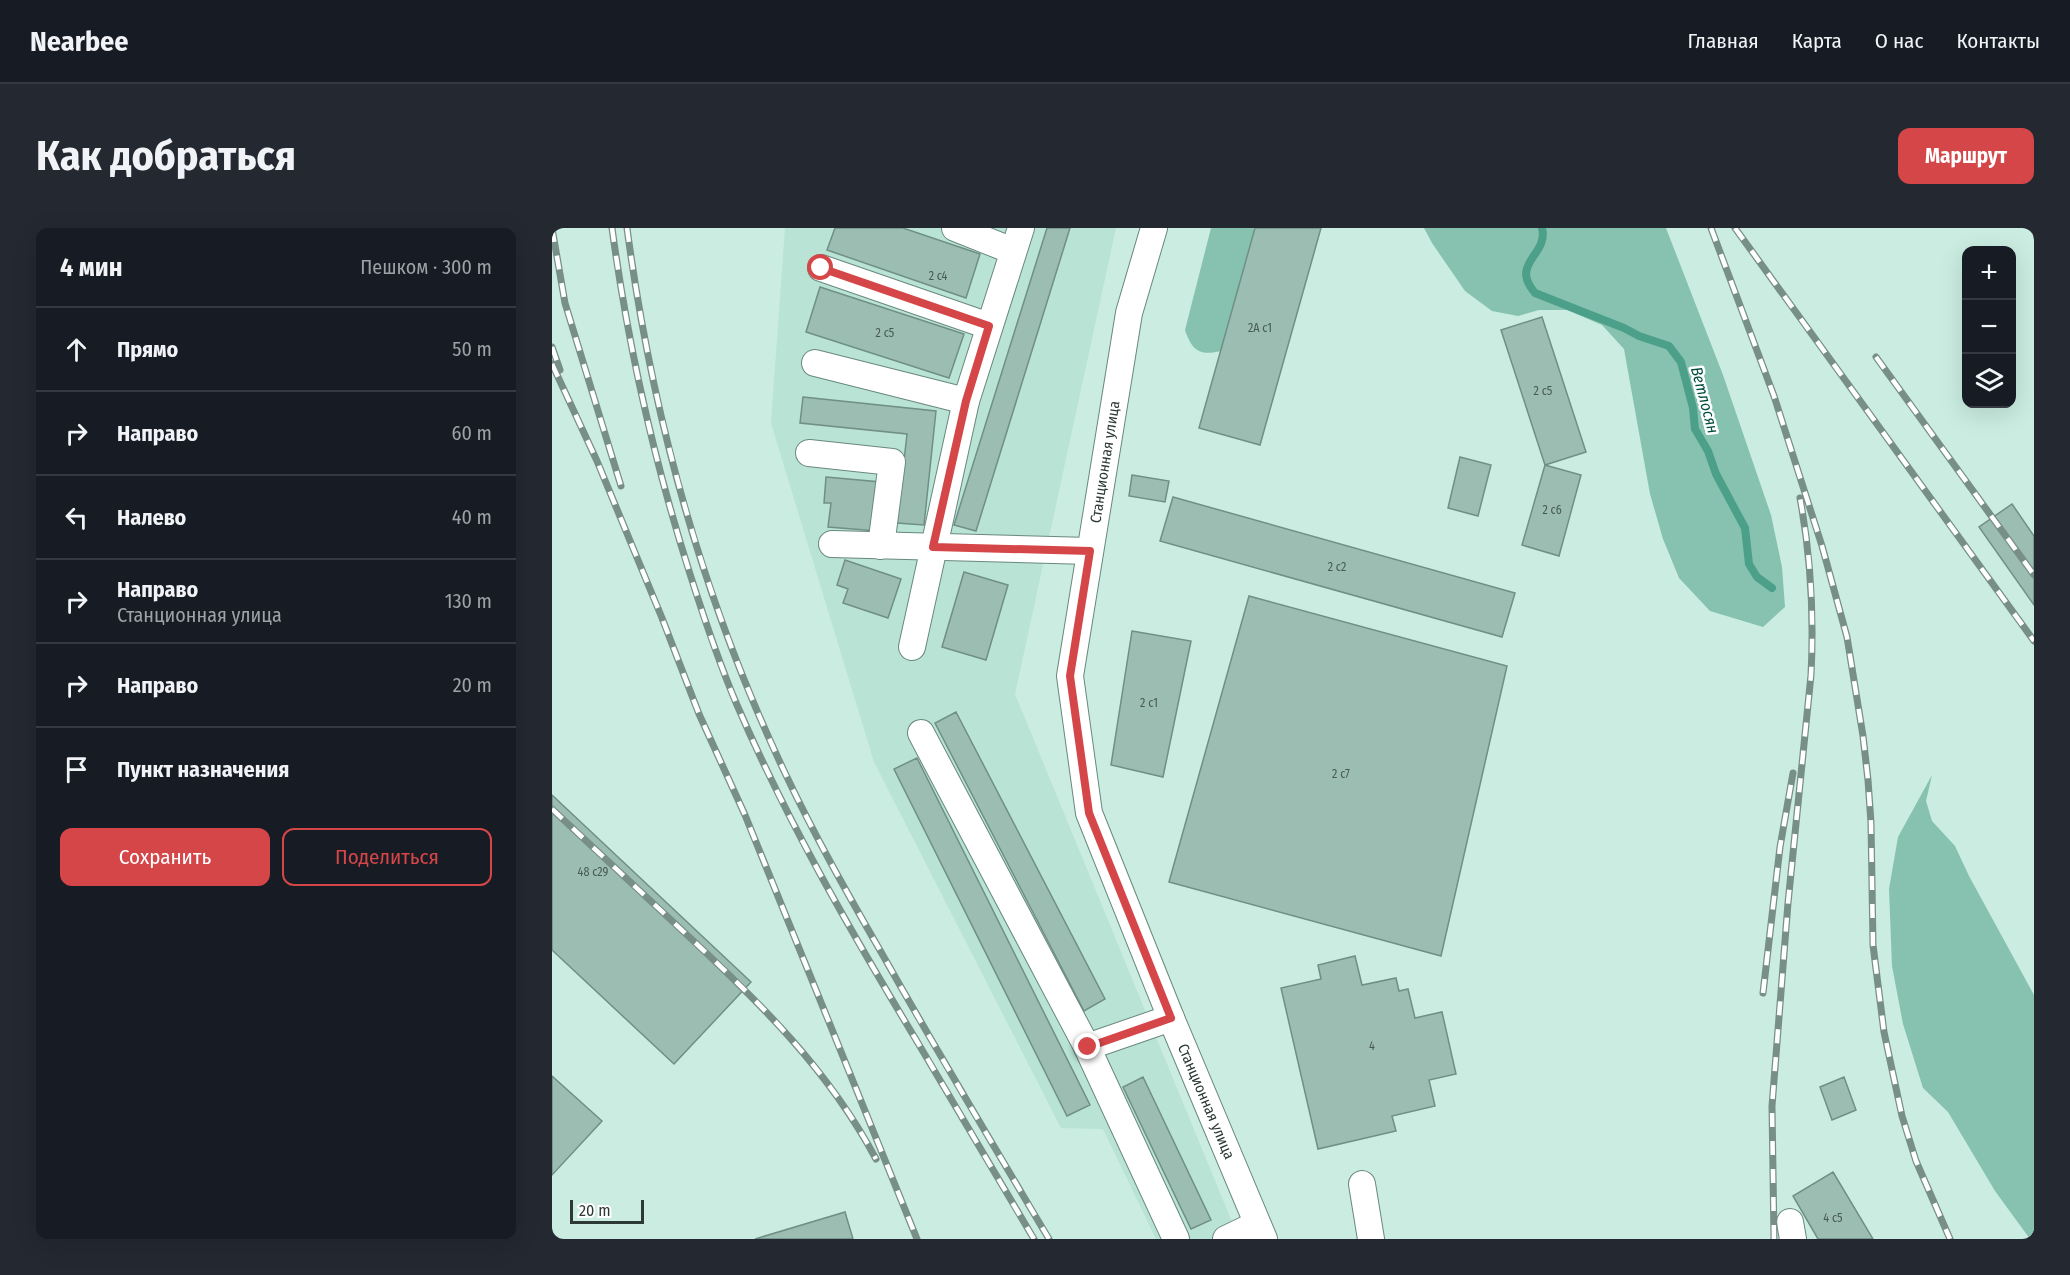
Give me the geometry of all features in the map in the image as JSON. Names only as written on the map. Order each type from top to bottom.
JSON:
[{"type":"street","points":[[912,647],[966,401],[1017,240],[955,228]]},
{"type":"street","name":"Станционная улица","points":[[1154,228],[1129,313],[1070,676],[1089,813],[1260,1232]]},
{"type":"street","points":[[821,268],[989,326]]},
{"type":"street","points":[[815,363],[966,401]]},
{"type":"street","points":[[809,453],[892,462],[881,546]]},
{"type":"street","points":[[832,544],[1090,551]]},
{"type":"street","points":[[921,733],[1088,1047],[1176,1239]]},
{"type":"street","points":[[1088,1047],[1171,1018]]},
{"type":"street","points":[[1362,1184],[1371,1239]]},
{"type":"street","points":[[1226,1239],[1260,1232]]},
{"type":"shaded area","points":[[785,228],[1116,228],[1015,694],[1239,1239],[1156,1239],[1103,1129],[1061,1128],[874,762],[771,423]]},
{"type":"shaded area","points":[[1211,228],[1271,228],[1221,351],[1208,353],[1194,347],[1185,330]]},
{"type":"shaded area","points":[[1424,228],[1666,228],[1723,375],[1771,515],[1782,567],[1785,607],[1763,627],[1710,611],[1679,578],[1663,539],[1650,494],[1624,349],[1602,325],[1567,310],[1539,310],[1518,316],[1492,311],[1465,291]]},
{"type":"shaded area","points":[[1932,775],[1926,801],[1932,821],[1955,846],[2034,995],[2034,1239],[2030,1239],[1995,1191],[1948,1112],[1923,1088],[1903,1024],[1892,966],[1889,889],[1898,837]]},
{"type":"building","points":[[835,228],[903,228],[980,254],[966,298],[827,250]]},
{"type":"building","points":[[1047,228],[1070,228],[976,531],[954,525]]},
{"type":"building","points":[[1255,228],[1321,228],[1260,445],[1199,428]]},
{"type":"building","points":[[820,287],[964,334],[949,378],[806,332]]},
{"type":"building","points":[[1542,317],[1586,452],[1545,465],[1501,330]]},
{"type":"building","points":[[803,397],[936,411],[924,525],[897,523],[907,434],[800,423]]},
{"type":"building","points":[[1460,457],[1491,465],[1478,516],[1448,508]]},
{"type":"building","points":[[1545,465],[1581,475],[1559,556],[1522,545]]},
{"type":"building","points":[[1132,475],[1169,481],[1165,502],[1129,496]]},
{"type":"building","points":[[826,477],[881,482],[877,531],[828,527],[831,503],[824,503]]},
{"type":"building","points":[[1173,497],[1515,593],[1502,637],[1160,541]]},
{"type":"building","points":[[2012,504],[2034,536],[2034,605],[1979,527]]},
{"type":"building","points":[[845,560],[901,579],[888,618],[843,603],[848,589],[837,585]]},
{"type":"building","points":[[964,572],[1008,585],[986,660],[942,647]]},
{"type":"building","points":[[1249,596],[1507,666],[1441,956],[1169,882]]},
{"type":"building","points":[[1132,631],[1191,641],[1163,777],[1111,765]]},
{"type":"building","points":[[956,712],[1105,999],[1084,1011],[935,723]]},
{"type":"building","points":[[917,758],[1090,1105],[1067,1116],[894,769]]},
{"type":"building","points":[[552,795],[751,982],[674,1064],[552,950]]},
{"type":"building","points":[[1355,956],[1362,985],[1396,978],[1399,991],[1408,989],[1415,1018],[1442,1012],[1456,1074],[1429,1080],[1435,1106],[1392,1116],[1396,1131],[1318,1149],[1281,988],[1321,979],[1318,965]]},
{"type":"building","points":[[552,1076],[602,1121],[552,1175]]},
{"type":"building","points":[[1143,1077],[1211,1220],[1191,1229],[1123,1087]]},
{"type":"building","points":[[1844,1077],[1856,1110],[1832,1120],[1820,1087]]},
{"type":"building","points":[[1833,1172],[1873,1239],[1818,1239],[1793,1196]]},
{"type":"building","points":[[845,1212],[853,1239],[755,1239]]},
{"type":"waterway","name":"Ветлосян","points":[[1542,228],[1543,237],[1526,274],[1528,283],[1535,293],[1669,346],[1681,362],[1693,408],[1695,429],[1745,528],[1749,564],[1757,577],[1772,588]]},
{"type":"railway","points":[[552,228],[565,303],[621,486]]},
{"type":"railway","points":[[612,228],[634,360],[665,489],[701,607],[737,705],[798,833],[843,916],[1034,1239]]},
{"type":"railway","points":[[627,228],[651,369],[685,508],[706,576],[757,710],[798,800],[836,872],[928,1035],[1049,1239]]},
{"type":"railway","points":[[1711,228],[1774,396],[1822,546],[1847,637],[1868,780],[1873,945],[1884,1032],[1902,1116],[1916,1161],[1950,1239]]},
{"type":"railway","points":[[1735,228],[2034,641]]},
{"type":"railway","points":[[552,347],[560,370]]},
{"type":"railway","points":[[1876,357],[2034,575]]},
{"type":"railway","points":[[552,364],[597,461],[699,714],[745,815],[917,1239]]},
{"type":"railway","points":[[1774,1239],[1772,1106],[1788,903],[1812,653],[1809,564],[1800,498]]},
{"type":"railway","points":[[1763,993],[1780,847],[1793,773]]},
{"type":"railway","points":[[552,809],[713,960],[791,1039],[836,1096],[876,1159]]},
{"type":"route","points":[[821,268],[989,326],[966,401],[933,547],[1090,551],[1070,676],[1089,813],[1171,1018],[1088,1047]]}]
